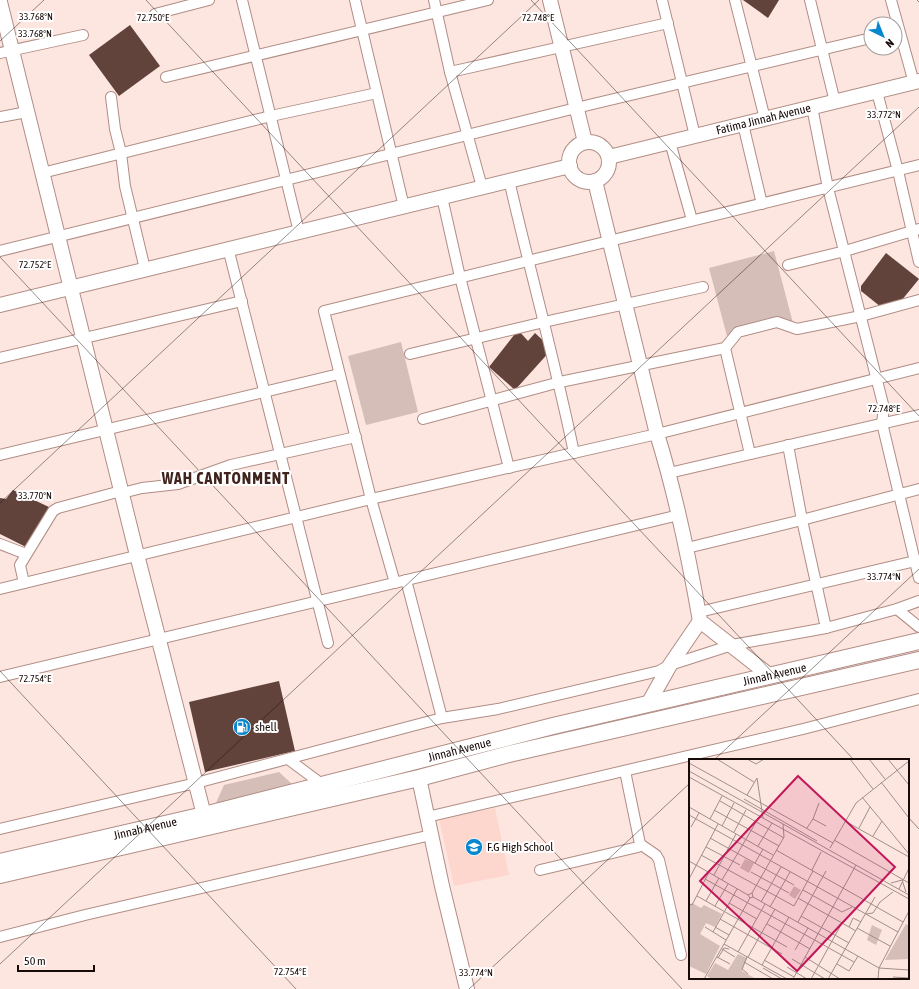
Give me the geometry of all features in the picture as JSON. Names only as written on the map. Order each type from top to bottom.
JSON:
[{"type":"main road","name":"Jinnah Avenue","points":[[0,862],[204,815],[552,726],[919,641]]},
{"type":"main road","name":"Jinnah Avenue","points":[[0,875],[419,778],[509,754],[919,660]]},
{"type":"street","points":[[155,14],[209,0]]},
{"type":"street","points":[[242,0],[299,232]]},
{"type":"street","points":[[355,0],[404,207]]},
{"type":"street","points":[[434,0],[450,72],[482,187]]},
{"type":"street","points":[[166,77],[362,30],[437,14],[488,0]]},
{"type":"street","points":[[550,0],[585,142]]},
{"type":"street","points":[[662,0],[695,136]]},
{"type":"street","points":[[735,0],[750,66],[765,119]]},
{"type":"street","points":[[810,0],[835,102]]},
{"type":"street","points":[[891,0],[894,16]]},
{"type":"street","points":[[0,2],[6,52],[27,112],[121,492],[204,815]]},
{"type":"street","points":[[450,72],[668,23]]},
{"type":"street","points":[[6,52],[83,35]]},
{"type":"street","points":[[0,251],[576,108],[863,40]]},
{"type":"street","points":[[903,47],[916,82]]},
{"type":"street","name":"Fatima Jinnah Avenue","points":[[609,157],[916,82]]},
{"type":"street","points":[[877,92],[915,230],[919,262]]},
{"type":"street","points":[[42,173],[121,152],[270,116],[377,93]]},
{"type":"street","points":[[111,97],[115,129],[121,152],[125,186],[145,269]]},
{"type":"street","points":[[812,107],[828,188],[878,379],[884,408],[882,423],[917,561],[919,578]]},
{"type":"street","points":[[0,118],[27,112]]},
{"type":"street","points":[[743,124],[762,204]]},
{"type":"street","points":[[585,142],[597,143],[602,146],[609,157],[608,167],[603,176],[595,181],[579,179],[572,171],[570,166],[571,154],[579,145],[585,142]]},
{"type":"street","points":[[670,142],[692,220]]},
{"type":"street","points":[[395,583],[371,499],[324,311],[609,239],[762,204],[919,165]]},
{"type":"street","points":[[0,305],[228,248],[570,166]]},
{"type":"street","points":[[509,180],[527,260],[560,382],[574,453]]},
{"type":"street","points":[[595,181],[658,434],[669,472],[687,548],[699,616],[769,675]]},
{"type":"street","points":[[442,197],[460,277],[509,468]]},
{"type":"street","points":[[788,265],[844,251],[915,230]]},
{"type":"street","points":[[228,248],[328,643]]},
{"type":"street","points":[[410,354],[544,322],[703,287]]},
{"type":"street","points":[[423,419],[560,382],[725,348],[738,332],[777,322],[797,330],[861,316],[919,300]]},
{"type":"street","points":[[0,358],[84,340],[242,301]]},
{"type":"street","points":[[725,348],[742,413],[750,454]]},
{"type":"street","points":[[0,589],[371,499],[658,434],[919,368]]},
{"type":"street","points":[[0,455],[265,390],[339,374]]},
{"type":"street","points":[[669,472],[919,415]]},
{"type":"street","points":[[24,583],[20,565],[53,511],[58,508],[121,492],[178,484],[230,465],[356,436]]},
{"type":"street","points":[[788,445],[802,520],[826,628]]},
{"type":"street","points":[[687,548],[802,520],[899,493],[919,489]]},
{"type":"street","points":[[0,677],[679,515]]},
{"type":"street","points":[[0,544],[26,554]]},
{"type":"street","points":[[648,704],[699,616],[817,584],[917,561]]},
{"type":"street","points":[[406,580],[442,718]]},
{"type":"street","points":[[0,829],[196,783],[442,718],[498,710],[659,671],[670,665],[732,645],[826,628],[917,603]]},
{"type":"street","points":[[897,609],[919,627]]},
{"type":"street","points":[[427,817],[803,729],[919,699]]},
{"type":"street","points":[[288,759],[323,785]]},
{"type":"street","points":[[625,771],[640,844],[656,854],[659,860],[681,955]]},
{"type":"street","points":[[419,778],[465,989]]},
{"type":"street","points":[[0,937],[85,915],[431,835]]},
{"type":"street","points":[[540,870],[638,847],[640,844]]},
{"type":"shaded area","points":[[774,251],[793,323],[728,340],[709,268]]},
{"type":"shaded area","points":[[401,342],[418,412],[366,425],[348,356]]},
{"type":"shaded area","points":[[279,772],[292,784],[293,789],[220,806],[216,803],[224,785]]},
{"type":"shaded area","name":"F.G High School","points":[[495,808],[509,875],[454,886],[439,819]]},
{"type":"building","points":[[743,0],[779,0],[768,18]]},
{"type":"building","points":[[130,25],[160,66],[119,96],[89,55]]},
{"type":"building","points":[[886,253],[919,279],[897,306],[881,307],[861,291],[861,286]]},
{"type":"building","points":[[518,330],[528,341],[535,333],[552,349],[515,390],[489,367]]},
{"type":"building","points":[[13,490],[51,508],[28,548],[0,534],[0,498],[6,499]]},
{"type":"building","name":"shell","points":[[279,681],[295,751],[205,772],[189,702]]},
{"type":"place","name":"shell","points":[[242,727]]},
{"type":"place","name":"F.G High School","points":[[474,847]]},
{"type":"district","name":"WAH CANTONMENT","points":[[226,478]]}]
